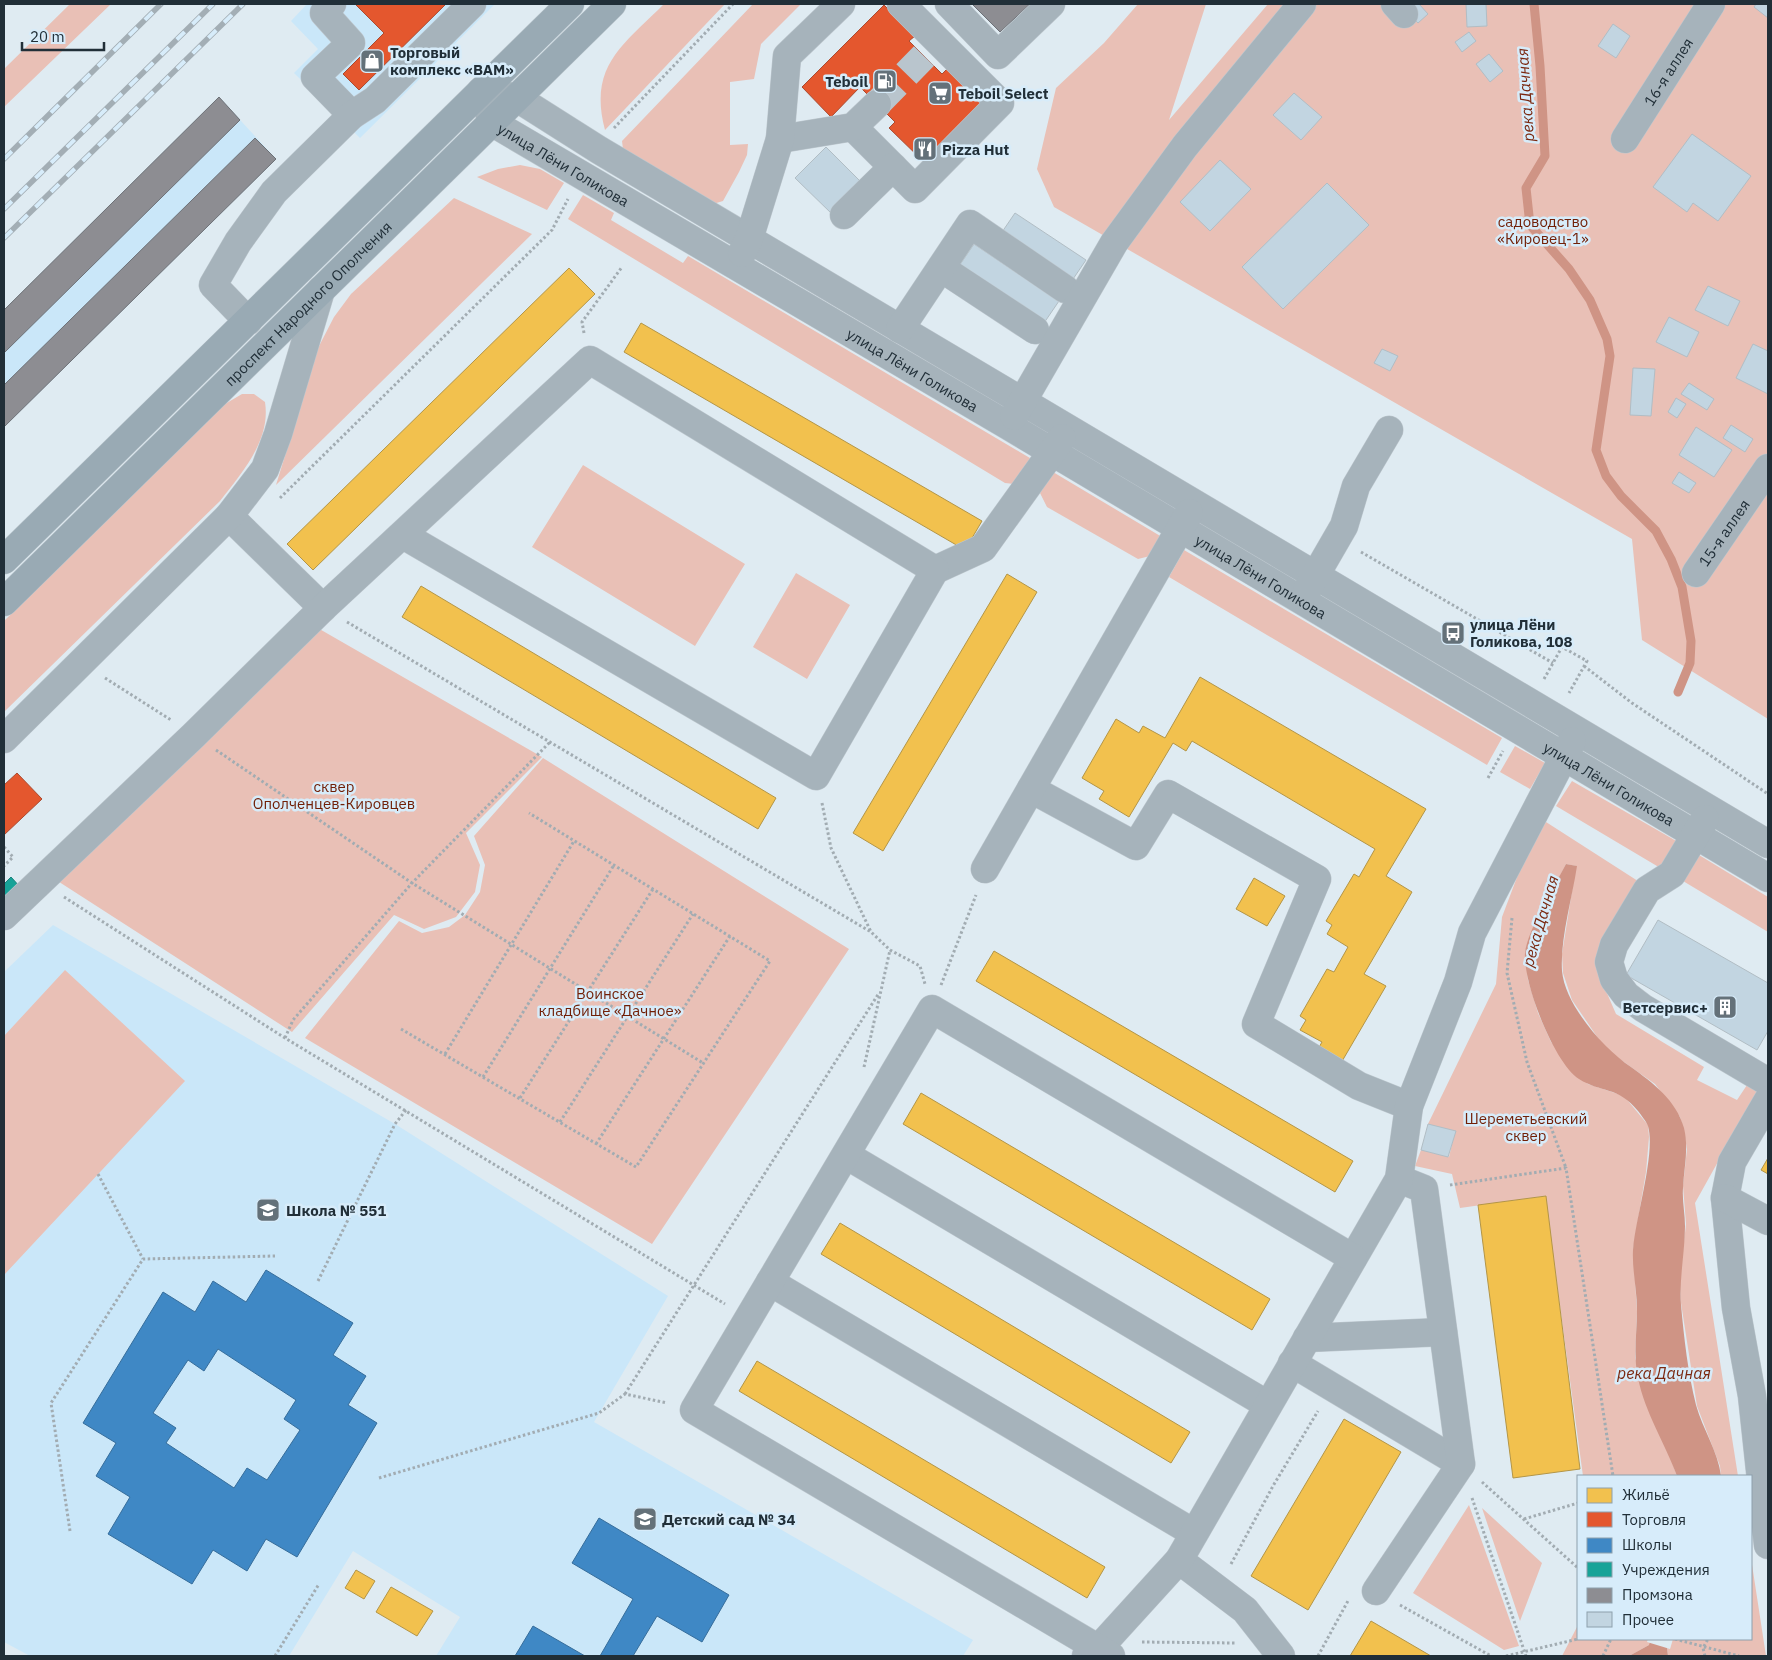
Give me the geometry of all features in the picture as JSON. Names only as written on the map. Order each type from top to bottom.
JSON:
[{"type":"main road","name":"проспект Народного Ополчения","points":[[4,560],[570,4]]},
{"type":"main road","name":"проспект Народного Ополчения","points":[[4,602],[612,4]]},
{"type":"street","points":[[332,4],[324,13],[352,43],[316,77],[352,115]]},
{"type":"street","points":[[248,321],[213,285],[238,242],[274,192],[352,115],[375,100],[472,4]]},
{"type":"street","points":[[735,266],[750,239],[780,139],[787,56],[841,4]]},
{"type":"street","points":[[853,127],[915,189],[1000,103],[931,49],[901,4]]},
{"type":"street","points":[[949,4],[998,54],[1051,4]]},
{"type":"street","points":[[1007,425],[1024,401],[1114,243],[1185,146],[1302,4]]},
{"type":"street","name":"16-я аллея","points":[[1625,140],[1712,4]]},
{"type":"street","name":"улица Лёни Голикова","points":[[481,91],[517,98],[750,239],[1768,844]]},
{"type":"street","name":"улица Лёни Голикова","points":[[481,91],[493,123],[1007,425],[1768,878]]},
{"type":"street","points":[[780,139],[853,127],[876,104]]},
{"type":"street","points":[[844,215],[893,167]]},
{"type":"street","points":[[900,328],[970,224],[1065,288]]},
{"type":"street","points":[[941,268],[1035,330]]},
{"type":"street","points":[[4,739],[237,524],[265,468],[278,434],[321,290]]},
{"type":"street","points":[[4,916],[194,735],[323,608],[404,535],[590,360],[935,570]]},
{"type":"street","points":[[404,535],[816,776],[935,570],[983,548],[1053,454],[1068,428]]},
{"type":"street","points":[[1301,600],[1344,526],[1356,486],[1389,430]]},
{"type":"street","name":"15-я аллея","points":[[1696,573],[1768,468]]},
{"type":"street","points":[[981,881],[1195,504]]},
{"type":"street","points":[[237,524],[323,608]]},
{"type":"street","points":[[1353,1258],[932,1009],[694,1410],[1100,1651],[1179,1560],[1399,1179],[1409,1106],[1458,982],[1472,933],[1577,730]]},
{"type":"street","points":[[1031,790],[1136,846],[1168,794],[1317,879],[1256,1024],[1359,1086],[1409,1106]]},
{"type":"street","points":[[1710,810],[1672,874],[1647,890],[1614,945],[1609,962],[1614,979],[1626,995],[1643,1008],[1768,1082]]},
{"type":"street","points":[[1768,1100],[1732,1162],[1725,1198],[1736,1308],[1760,1400],[1768,1545]]},
{"type":"street","points":[[846,1155],[1268,1405]]},
{"type":"street","points":[[1376,1592],[1470,1472],[1443,1332],[1424,1189],[1399,1179]]},
{"type":"street","points":[[1725,1198],[1768,1221]]},
{"type":"street","points":[[770,1282],[1194,1533]]},
{"type":"street","points":[[1307,1338],[1443,1332]]},
{"type":"street","points":[[1292,1363],[1470,1472]]},
{"type":"street","points":[[1179,1560],[1245,1610],[1281,1656]]},
{"type":"path","points":[[610,132],[733,4]]},
{"type":"path","points":[[237,524],[552,230],[569,198]]},
{"type":"path","points":[[590,360],[582,322],[622,267]]},
{"type":"path","points":[[1359,550],[1553,663]]},
{"type":"path","points":[[323,608],[871,932],[890,950],[920,966],[932,1009]]},
{"type":"path","points":[[1551,686],[1543,681],[1562,647],[1587,661],[1568,695]]},
{"type":"path","points":[[1584,666],[1632,703],[1768,794]]},
{"type":"path","points":[[100,675],[194,735],[412,883],[703,1063]]},
{"type":"path","points":[[285,1038],[293,1020],[412,883],[550,742]]},
{"type":"path","points":[[1488,778],[1504,749]]},
{"type":"path","points":[[816,776],[831,848],[871,932]]},
{"type":"path","points":[[401,1029],[636,1167],[770,961],[529,814]]},
{"type":"path","points":[[445,1054],[574,841]]},
{"type":"path","points":[[4,847],[13,857],[4,866]]},
{"type":"path","points":[[484,1077],[614,866]]},
{"type":"path","points":[[943,982],[981,881]]},
{"type":"path","points":[[520,1098],[653,889]]},
{"type":"path","points":[[60,895],[285,1038],[694,1283],[727,1305]]},
{"type":"path","points":[[1514,908],[1507,973],[1527,1062],[1566,1168],[1613,1475]]},
{"type":"path","points":[[560,1122],[693,914]]},
{"type":"path","points":[[596,1144],[730,936]]},
{"type":"path","points":[[863,1069],[890,950]]},
{"type":"path","points":[[380,1478],[599,1413],[625,1394],[879,993]]},
{"type":"path","points":[[318,1281],[395,1124],[406,1110]]},
{"type":"path","points":[[1441,1186],[1566,1168]]},
{"type":"path","points":[[98,1174],[143,1259]]},
{"type":"path","points":[[143,1259],[275,1256]]},
{"type":"path","points":[[70,1530],[51,1403],[143,1259]]},
{"type":"path","points":[[1218,1590],[1273,1486],[1333,1387]]},
{"type":"path","points":[[625,1394],[694,1410]]},
{"type":"path","points":[[1470,1472],[1577,1567]]},
{"type":"path","points":[[1470,1472],[1526,1656]]},
{"type":"path","points":[[1523,1519],[1577,1504]]},
{"type":"path","points":[[275,1656],[319,1584]]},
{"type":"path","points":[[1376,1592],[1491,1656]]},
{"type":"path","points":[[1318,1656],[1342,1612]]},
{"type":"path","points":[[1506,1656],[1577,1639]]},
{"type":"path","points":[[1602,1656],[1610,1640]]},
{"type":"path","points":[[1678,1640],[1739,1656]]},
{"type":"path","points":[[1706,1656],[1703,1648],[1707,1640]]},
{"type":"path","points":[[1100,1651],[1242,1643]]},
{"type":"shaded area","name":"Торговый комплекс «ВАМ»","points":[[307,4],[495,4],[360,138],[294,73],[318,49],[291,21]]},
{"type":"shaded area","points":[[219,97],[276,159],[4,427],[4,310]]},
{"type":"shaded area","name":"Школа № 551","points":[[53,925],[395,1124],[668,1296],[594,1422],[973,1640],[963,1656],[436,1656],[460,1617],[353,1551],[289,1656],[30,1656],[4,1642],[4,972]]},
{"type":"green space","points":[[70,4],[111,4],[4,107],[4,69]]},
{"type":"green space","points":[[664,4],[725,4],[605,130],[601,108],[601,89],[605,73],[623,45]]},
{"type":"green space","points":[[753,4],[801,4],[761,44],[754,79],[730,82],[730,145],[748,144],[747,155],[723,201],[713,204],[623,149],[622,141]]},
{"type":"green space","name":"садоводство «Кировец-1»","points":[[1138,4],[1206,4],[1169,120],[1268,4],[1768,4],[1768,719],[1642,640],[1632,539],[1054,207],[1037,169],[1056,88],[1104,43]]},
{"type":"green space","points":[[520,165],[540,169],[564,183],[547,210],[477,177],[498,169]]},
{"type":"green space","points":[[583,195],[614,213],[611,220],[683,263],[688,256],[1035,461],[1014,484],[1005,483],[568,219]]},
{"type":"green space","points":[[454,198],[532,234],[276,485],[318,348],[334,317],[351,294]]},
{"type":"green space","points":[[242,394],[254,394],[265,402],[266,416],[264,430],[259,443],[237,479],[220,501],[4,712],[4,621],[225,404]]},
{"type":"green space","points":[[583,465],[745,564],[695,646],[532,547]]},
{"type":"green space","points":[[1053,472],[1162,537],[1150,556],[1138,559],[1047,507],[1040,493]]},
{"type":"green space","points":[[1184,550],[1502,738],[1487,765],[1169,577]]},
{"type":"green space","points":[[796,573],[850,605],[807,679],[753,647]]},
{"type":"green space","name":"сквер Ополченцев-Кировцев","points":[[316,627],[542,757],[466,833],[480,865],[475,892],[456,917],[424,929],[394,915],[292,1032],[53,878]]},
{"type":"green space","points":[[1515,746],[1545,763],[1530,789],[1500,772]]},
{"type":"green space","name":"Воинское кладбище «Дачное»","points":[[543,758],[849,949],[652,1244],[305,1038],[399,921],[422,933],[449,927],[465,915],[480,892],[485,865],[474,836]]},
{"type":"green space","points":[[1572,781],[1678,842],[1662,869],[1556,806]]},
{"type":"green space","name":"Шереметьевский сквер","points":[[1546,822],[1641,883],[1603,984],[1616,1014],[1704,1067],[1697,1080],[1737,1100],[1747,1085],[1758,1090],[1695,1203],[1738,1475],[1721,1475],[1720,1466],[1697,1406],[1681,1303],[1680,1278],[1686,1224],[1683,1186],[1687,1149],[1680,1117],[1655,1084],[1614,1055],[1600,1041],[1572,1000],[1563,973],[1562,954],[1576,866],[1566,864],[1530,937],[1525,952],[1528,980],[1538,1013],[1551,1042],[1588,1084],[1624,1096],[1648,1125],[1649,1137],[1646,1172],[1633,1249],[1637,1311],[1635,1358],[1677,1475],[1583,1475],[1545,1196],[1460,1208],[1452,1174],[1415,1166],[1421,1150],[1449,1157],[1455,1131],[1428,1124],[1496,984],[1502,917],[1525,856]]},
{"type":"green space","points":[[1699,855],[1768,897],[1768,932],[1683,881]]},
{"type":"green space","points":[[65,970],[185,1081],[4,1275],[4,1036]]},
{"type":"green space","points":[[1469,1505],[1519,1646],[1504,1650],[1413,1593]]},
{"type":"green space","points":[[1482,1508],[1542,1563],[1520,1621]]},
{"type":"green space","points":[[1752,1565],[1766,1656],[1668,1656],[1667,1648],[1649,1645],[1629,1656],[1562,1656],[1577,1627],[1577,1640],[1752,1640]]},
{"type":"water","name":"река Дачная","points":[[1566,864],[1577,866],[1562,959],[1562,971],[1570,998],[1598,1038],[1620,1059],[1663,1093],[1675,1109],[1684,1128],[1686,1143],[1683,1193],[1685,1226],[1681,1275],[1683,1330],[1696,1405],[1714,1449],[1721,1475],[1677,1475],[1641,1391],[1635,1352],[1637,1302],[1633,1250],[1647,1169],[1650,1138],[1648,1126],[1638,1111],[1623,1097],[1579,1079],[1569,1070],[1550,1040],[1529,983],[1525,953],[1531,932]]},
{"type":"water","points":[[1651,1640],[1670,1640],[1667,1648],[1668,1656],[1629,1656],[1649,1645]]},
{"type":"pier","points":[[1648,1640],[1673,1640],[1670,1649],[1647,1642]]},
{"type":"building: Жильё","points":[[569,268],[595,294],[313,570],[287,544]]},
{"type":"building: Жильё","points":[[641,323],[982,521],[965,550],[624,352]]},
{"type":"building: Жильё","points":[[1007,574],[1037,592],[883,851],[853,833]]},
{"type":"building: Жильё","points":[[421,586],[776,798],[758,829],[402,617]]},
{"type":"building: Жильё","points":[[1200,677],[1426,809],[1386,876],[1412,892],[1364,974],[1386,986],[1341,1063],[1318,1049],[1322,1042],[1300,1030],[1306,1020],[1300,1016],[1327,969],[1334,972],[1348,947],[1327,934],[1332,925],[1326,921],[1354,874],[1359,877],[1375,849],[1192,741],[1186,751],[1173,743],[1129,817],[1099,799],[1104,791],[1082,778],[1116,719],[1139,733],[1143,726],[1165,738]]},
{"type":"building: Жильё","points":[[1254,878],[1285,896],[1267,926],[1236,909]]},
{"type":"building: Жильё","points":[[994,951],[1353,1161],[1335,1192],[976,981]]},
{"type":"building: Жильё","points":[[921,1093],[1270,1299],[1252,1330],[903,1124]]},
{"type":"building: Жильё","points":[[1768,1158],[1768,1174],[1761,1170]]},
{"type":"building: Жильё","points":[[1546,1196],[1580,1469],[1513,1478],[1478,1205]]},
{"type":"building: Жильё","points":[[840,1223],[1190,1432],[1171,1463],[821,1254]]},
{"type":"building: Жильё","points":[[757,1361],[1105,1567],[1087,1598],[739,1391]]},
{"type":"building: Жильё","points":[[1344,1419],[1401,1452],[1308,1610],[1251,1576]]},
{"type":"building: Жильё","points":[[356,1570],[375,1581],[364,1599],[345,1588]]},
{"type":"building: Жильё","points":[[391,1587],[433,1611],[417,1636],[376,1612]]},
{"type":"building: Жильё","points":[[1371,1621],[1431,1656],[1350,1656]]},
{"type":"building: Торговля","points":[[355,4],[446,4],[359,90],[343,74],[384,33]]},
{"type":"building: Торговля","name":"Teboil","points":[[884,5],[915,36],[909,41],[942,74],[949,67],[985,103],[925,163],[889,128],[895,122],[860,87],[831,117],[802,87]]},
{"type":"building: Торговля","points":[[17,773],[42,799],[4,835],[4,785]]},
{"type":"building: Школы","points":[[266,1270],[353,1323],[333,1355],[366,1376],[348,1405],[377,1423],[297,1557],[266,1539],[247,1571],[213,1550],[192,1584],[108,1534],[130,1497],[96,1476],[116,1443],[83,1423],[163,1292],[195,1312],[213,1281],[246,1302]],"holes":[[[218,1349],[296,1400],[284,1419],[300,1430],[267,1480],[247,1468],[234,1488],[166,1443],[176,1428],[153,1413],[188,1360],[204,1371]]]},
{"type":"building: Школы","points":[[599,1518],[729,1595],[702,1642],[657,1616],[633,1656],[600,1656],[633,1599],[572,1563]]},
{"type":"building: Школы","points":[[533,1626],[585,1656],[515,1656]]},
{"type":"building: Учреждения","points":[[11,877],[21,888],[4,904],[4,884]]},
{"type":"building: Промзона","points":[[972,4],[1030,4],[1000,32]]},
{"type":"building: Промзона","points":[[219,97],[240,120],[4,353],[4,310]]},
{"type":"building: Промзона","points":[[255,138],[276,159],[4,427],[4,385]]},
{"type":"building: Прочее","points":[[1412,4],[1419,4],[1428,14],[1418,23],[1405,10]]},
{"type":"building: Прочее","points":[[1466,4],[1486,4],[1487,26],[1467,27]]},
{"type":"building: Прочее","points":[[1756,4],[1768,4],[1768,18],[1754,7]]},
{"type":"building: Прочее","points":[[1613,24],[1630,36],[1616,58],[1598,46]]},
{"type":"building: Прочее","points":[[1469,32],[1476,41],[1462,52],[1455,42]]},
{"type":"building: Прочее","points":[[1489,54],[1503,71],[1490,82],[1476,64]]},
{"type":"building: Прочее","points":[[1294,93],[1322,117],[1301,140],[1273,115]]},
{"type":"building: Прочее","points":[[1692,134],[1751,176],[1718,221],[1693,203],[1687,212],[1653,187]]},
{"type":"building: Прочее","points":[[826,147],[862,183],[832,214],[795,178]]},
{"type":"building: Прочее","points":[[1220,160],[1251,189],[1210,231],[1180,202]]},
{"type":"building: Прочее","points":[[1327,183],[1369,225],[1283,309],[1242,267]]},
{"type":"building: Прочее","points":[[1015,213],[1086,260],[1071,282],[1000,235]]},
{"type":"building: Прочее","points":[[974,244],[1059,301],[1044,323],[959,266]]},
{"type":"building: Прочее","points":[[1708,286],[1740,301],[1728,326],[1695,310]]},
{"type":"building: Прочее","points":[[1669,317],[1699,332],[1687,357],[1656,342]]},
{"type":"building: Прочее","points":[[1753,344],[1768,351],[1768,394],[1736,378]]},
{"type":"building: Прочее","points":[[1382,349],[1398,356],[1390,371],[1374,363]]},
{"type":"building: Прочее","points":[[1633,368],[1655,369],[1651,416],[1630,415]]},
{"type":"building: Прочее","points":[[1689,383],[1714,399],[1707,410],[1681,394]]},
{"type":"building: Прочее","points":[[1676,398],[1686,404],[1677,418],[1668,412]]},
{"type":"building: Прочее","points":[[1731,425],[1753,439],[1745,452],[1723,438]]},
{"type":"building: Прочее","points":[[1696,427],[1732,450],[1714,477],[1679,455]]},
{"type":"building: Прочее","points":[[1679,472],[1696,483],[1689,493],[1672,483]]},
{"type":"building: Прочее","name":"Ветсервис+","points":[[1658,920],[1768,983],[1768,1031],[1757,1050],[1626,975]]},
{"type":"building: Прочее","points":[[1428,1124],[1456,1131],[1448,1157],[1421,1150]]},
{"type":"waterway","name":"река Дачная","points":[[1534,4],[1540,66],[1545,156],[1526,188],[1530,225],[1569,269],[1590,300],[1607,339],[1610,356],[1596,450],[1606,476],[1621,496],[1656,531],[1671,559],[1682,587],[1691,641],[1690,663],[1678,692]]},
{"type":"tunnel","points":[[877,104],[924,56]]},
{"type":"railway","points":[[4,159],[161,4]]},
{"type":"railway","points":[[4,209],[213,4]]},
{"type":"railway","points":[[4,238],[243,4]]},
{"type":"place","name":"Торговый комплекс «ВАМ»","points":[[372,61]]},
{"type":"place","name":"Teboil","points":[[885,81]]},
{"type":"place","name":"Teboil Select","points":[[940,93]]},
{"type":"place","name":"Pizza Hut","points":[[925,149]]},
{"type":"place","name":"улица Лёни Голикова, 108","points":[[1453,633]]},
{"type":"place","name":"Ветсервис+","points":[[1725,1007]]},
{"type":"place","name":"Школа № 551","points":[[268,1210]]},
{"type":"place","name":"Детский сад № 34","points":[[645,1519]]}]
